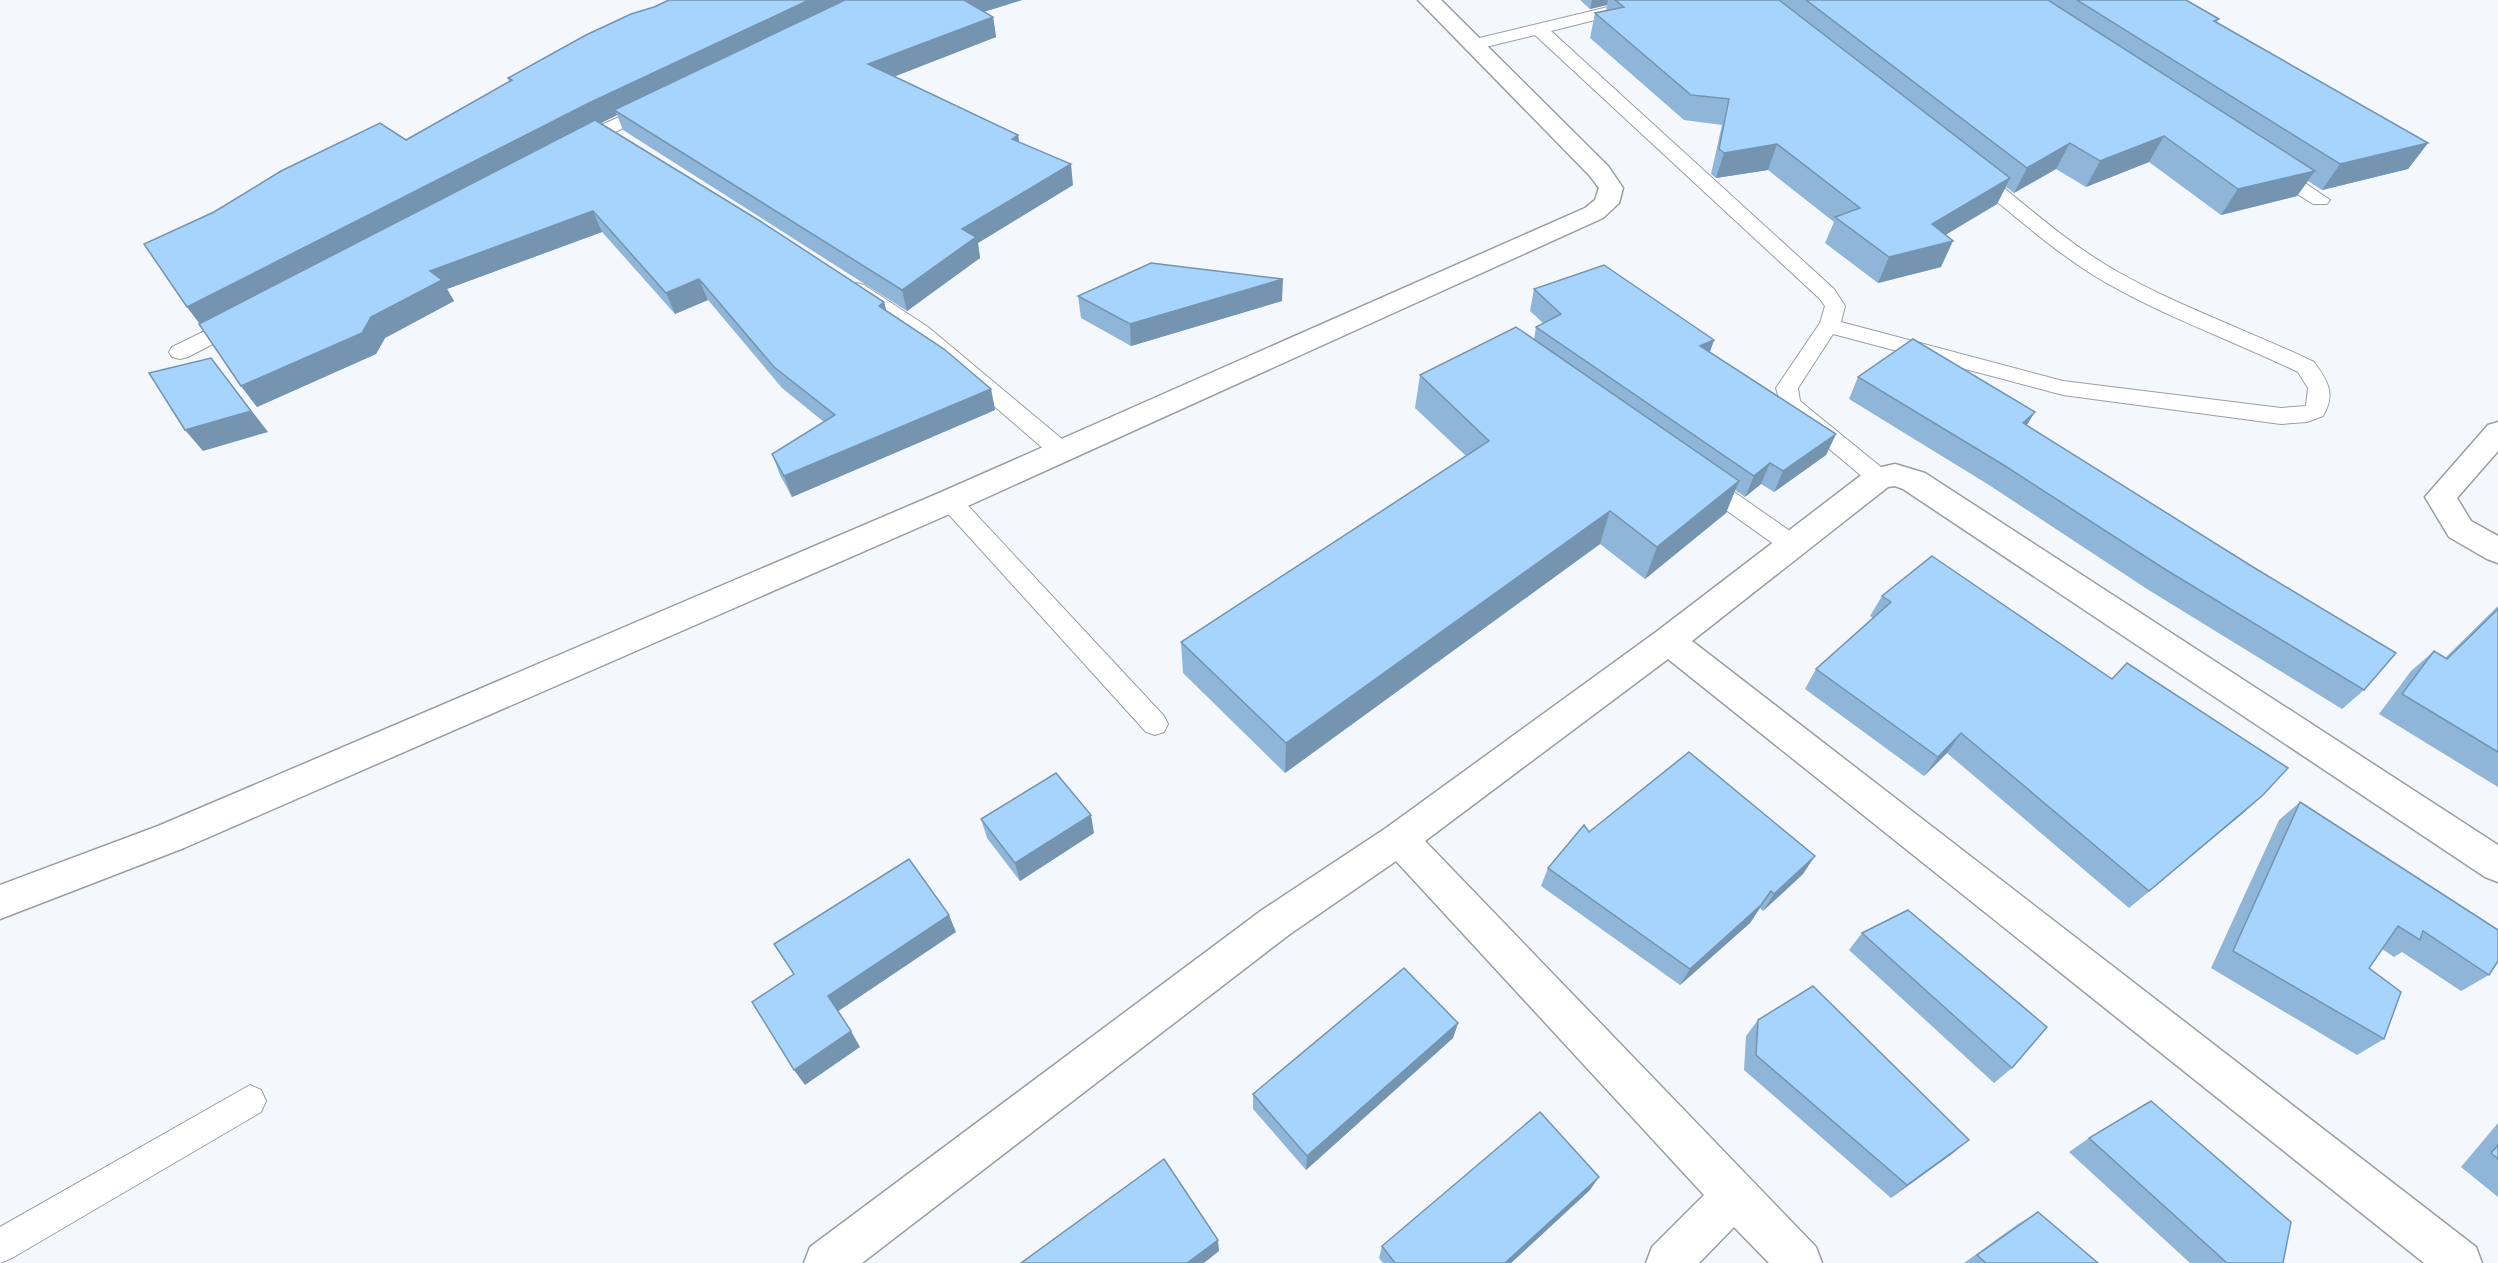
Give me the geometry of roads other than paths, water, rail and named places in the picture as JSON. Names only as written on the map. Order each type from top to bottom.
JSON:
[{"type":"street","points":[[0,902],[171,837],[950,501],[1594,213],[1606,203],[1611,188],[1599,171],[1429,0]]},
{"type":"street","points":[[2498,432],[2440,497],[2460,529],[2498,551]]},
{"type":"street","points":[[826,1263],[1276,922],[1399,838],[1668,640],[1879,478],[1895,475],[1914,480],[2498,865]]},
{"type":"street","points":[[1668,640],[2460,1263]]},
{"type":"street","points":[[1399,838],[1734,1196],[1800,1263]]},
{"type":"street","points":[[1668,1263],[1734,1196]]},
{"type":"lane","points":[[1473,45],[1658,0]]},
{"type":"lane","points":[[1539,29],[1827,294],[1835,306],[1828,326],[1787,388],[1790,404],[1879,478]]},
{"type":"lane","points":[[584,141],[670,99]]},
{"type":"lane","points":[[605,130],[625,142]]},
{"type":"lane","points":[[2260,161],[2320,200]]},
{"type":"lane","points":[[1828,326],[2063,388],[2281,416],[2307,414],[2315,411],[2322,396],[2321,388],[2306,367],[2140,292],[2109,275],[2083,259],[1960,163]]},
{"type":"lane","points":[[843,281],[921,332],[1060,450]]},
{"type":"lane","points":[[180,352],[255,313]]},
{"type":"lane","points":[[1685,470],[1791,544]]},
{"type":"lane","points":[[950,501],[1155,724]]},
{"type":"lane","points":[[0,1246],[250,1101]]}]
